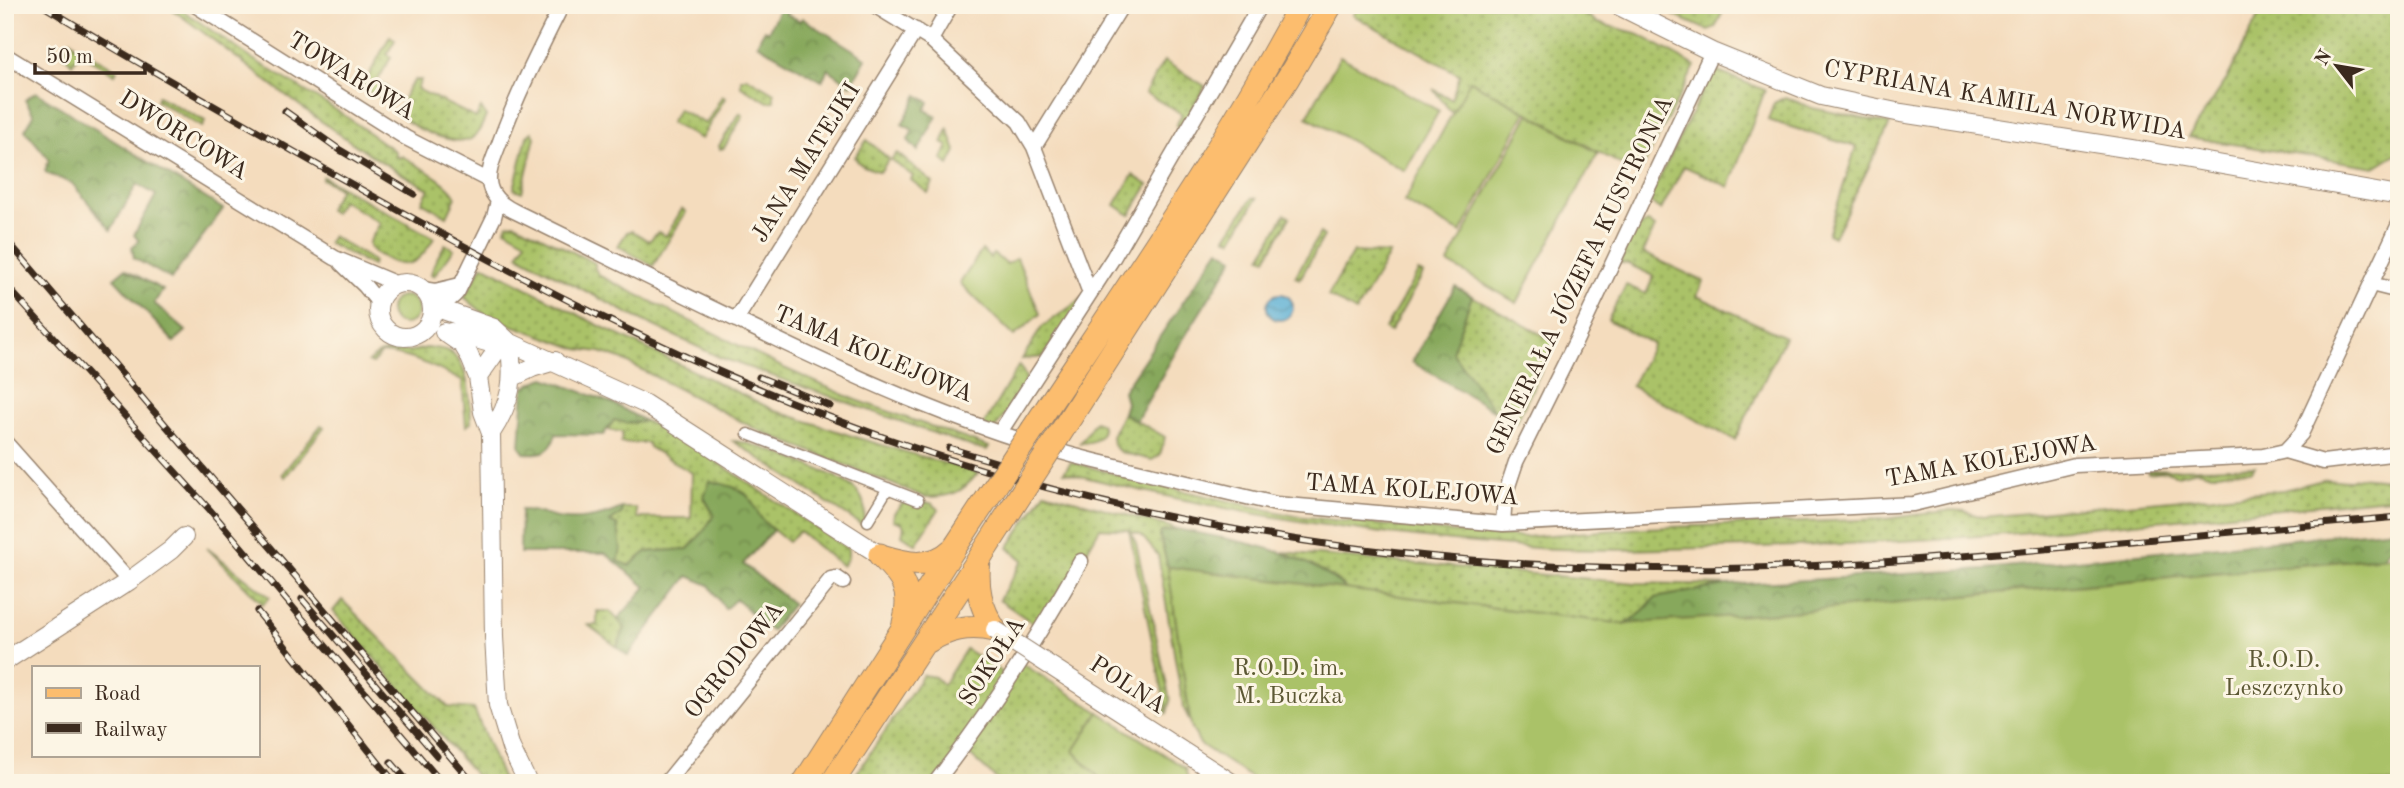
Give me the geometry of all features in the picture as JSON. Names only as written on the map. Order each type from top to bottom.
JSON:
[{"type":"main road","points":[[832,783],[979,559],[1158,263],[1221,143],[1300,5]]},
{"type":"main road","points":[[804,783],[956,547],[1158,263],[1331,5]]},
{"type":"main road","points":[[880,555],[906,563],[927,564],[947,555],[956,547]]},
{"type":"main road","points":[[880,555],[905,585],[908,607],[902,630]]},
{"type":"main road","points":[[979,559],[977,587],[980,603],[995,630]]},
{"type":"main road","points":[[923,643],[958,627],[995,630]]},
{"type":"street","name":"TOWAROWA","points":[[195,5],[405,138],[488,180]]},
{"type":"street","points":[[432,306],[442,304],[454,296],[494,217],[498,201],[488,180],[511,112],[562,5]]},
{"type":"street","points":[[874,5],[931,40],[1009,110],[1023,128],[1034,147],[1090,293]]},
{"type":"street","points":[[931,40],[951,5]]},
{"type":"street","points":[[1034,147],[1122,5]]},
{"type":"street","points":[[1000,432],[1171,161],[1260,5]]},
{"type":"street","name":"CYPRIANA KAMILA NORWIDA","points":[[1617,5],[1712,52],[1821,96],[1901,113],[2132,149],[2399,196]]},
{"type":"street","name":"JANA MATEJKI","points":[[736,320],[916,30]]},
{"type":"street","name":"GENERAŁA JÓZEFA KUSTRONIA","points":[[1503,524],[1505,495],[1516,462],[1712,52]]},
{"type":"street","name":"DWORCOWA","points":[[5,55],[335,257],[397,284]]},
{"type":"street","name":"TAMA KOLEJOWA","points":[[498,201],[736,320],[897,394],[1067,455],[1276,504],[1503,524],[1913,504],[2075,466],[2263,456],[2285,451],[2323,462],[2399,453]]},
{"type":"street","points":[[2285,451],[2301,434],[2399,224]]},
{"type":"street","name":"DWORCOWA","points":[[335,257],[379,303]]},
{"type":"street","points":[[460,285],[435,290],[422,289],[408,283],[397,284],[382,296],[379,303],[380,319],[389,333],[404,337],[433,330],[462,334],[490,343],[509,342]]},
{"type":"street","points":[[2371,284],[2399,291]]},
{"type":"street","points":[[421,332],[430,321],[432,306],[422,289]]},
{"type":"street","points":[[432,306],[494,328],[509,342],[645,404],[880,555]]},
{"type":"street","points":[[444,332],[463,345],[478,377],[483,412],[491,433],[494,637],[498,705],[512,748],[528,783]]},
{"type":"street","points":[[478,377],[495,352],[509,342]]},
{"type":"street","points":[[491,433],[505,411],[513,377],[509,342]]},
{"type":"street","points":[[513,377],[555,361]]},
{"type":"street","points":[[748,434],[918,500]]},
{"type":"street","points":[[5,442],[129,581]]},
{"type":"street","points":[[868,521],[888,488]]},
{"type":"street","points":[[5,661],[129,581],[184,537]]},
{"type":"street","name":"SOKOŁA","points":[[935,783],[983,721],[1021,663],[1080,561]]},
{"type":"street","name":"OGRODOWA","points":[[666,783],[831,579],[837,578],[843,582]]},
{"type":"street","name":"POLNA","points":[[995,630],[1232,783]]},
{"type":"green space","points":[[166,5],[175,5],[248,56],[341,113],[396,152],[395,155],[400,158],[402,156],[440,180],[456,197],[447,216],[422,202],[429,189],[327,125]]},
{"type":"green space","points":[[1359,5],[1565,5],[1597,23],[1636,33],[1695,66],[1641,171],[1631,170],[1471,81],[1452,113],[1433,89],[1451,99],[1460,75],[1353,15]]},
{"type":"green space","points":[[1660,5],[1726,5],[1715,28],[1709,31],[1662,10]]},
{"type":"green space","points":[[2264,5],[2378,5],[2399,15],[2399,152],[2375,167],[2188,137],[2227,79]]},
{"type":"green space","points":[[781,6],[788,10],[786,14],[800,21],[802,18],[866,58],[851,85],[828,69],[822,81],[757,44],[764,30],[768,32]]},
{"type":"green space","points":[[390,36],[395,40],[387,54],[391,57],[377,82],[387,87],[381,98],[362,88]]},
{"type":"green space","points":[[71,40],[77,47],[117,70],[115,74],[80,53],[72,64],[63,54]]},
{"type":"green space","points":[[1340,56],[1439,111],[1405,171],[1307,117]]},
{"type":"green space","points":[[1164,61],[1205,86],[1181,129],[1176,126],[1182,114],[1145,93]]},
{"type":"green space","points":[[1713,70],[1765,90],[1729,187],[1684,166],[1661,210],[1650,202],[1653,191]]},
{"type":"green space","points":[[747,77],[774,93],[774,101],[768,102],[741,86],[741,79]]},
{"type":"green space","points":[[415,80],[421,80],[417,89],[476,118],[481,108],[486,116],[476,135],[464,141],[445,138],[406,120],[401,111],[402,101]]},
{"type":"green space","points":[[1470,81],[1526,112],[1461,233],[1404,202]]},
{"type":"green space","points":[[36,92],[223,209],[171,279],[134,258],[132,247],[139,241],[134,235],[156,195],[137,184],[111,230],[72,183],[45,171],[49,159],[25,130],[34,115],[25,100]]},
{"type":"green space","points":[[918,95],[929,102],[925,110],[937,116],[918,151],[908,140],[913,130],[902,124]]},
{"type":"green space","points":[[158,96],[205,121],[202,127],[156,100]]},
{"type":"green space","points":[[722,96],[725,98],[701,139],[670,123],[678,109],[706,124]]},
{"type":"green space","points":[[1785,97],[1812,108],[1890,124],[1834,237],[1828,234],[1856,147],[1768,120],[1774,103]]},
{"type":"green space","points":[[740,113],[743,116],[724,148],[720,149],[719,146]]},
{"type":"green space","points":[[1529,114],[1598,153],[1517,303],[1448,263]]},
{"type":"green space","points":[[948,129],[956,151],[949,165],[942,159],[948,146],[942,143]]},
{"type":"green space","points":[[532,132],[535,137],[522,192],[514,189],[527,136]]},
{"type":"green space","points":[[867,140],[889,159],[880,172],[863,166],[855,157]]},
{"type":"green space","points":[[897,153],[933,183],[928,193],[911,180],[913,176],[891,160]]},
{"type":"green space","points":[[1133,175],[1148,185],[1130,215],[1115,205]]},
{"type":"green space","points":[[323,177],[434,238],[419,258],[408,264],[393,262],[379,255],[368,244],[380,223],[342,200],[334,213],[328,209],[340,189],[322,179]]},
{"type":"green space","points":[[1252,198],[1257,198],[1232,240],[1226,237]]},
{"type":"green space","points":[[682,209],[686,212],[653,266],[618,246],[627,232],[632,231],[649,241],[658,232],[666,236]]},
{"type":"green space","points":[[1285,214],[1290,217],[1266,259],[1261,257]]},
{"type":"green space","points":[[1648,222],[1655,227],[1643,253],[1703,281],[1697,296],[1785,337],[1735,440],[1631,386],[1653,344],[1608,320],[1626,285],[1646,294],[1654,276],[1620,263],[1633,234]]},
{"type":"green space","points":[[515,223],[595,263],[595,269],[600,276],[784,368],[856,400],[989,447],[987,450],[973,447],[719,357],[629,314],[518,255],[526,241],[505,229],[508,224]]},
{"type":"green space","points":[[1320,233],[1324,236],[1300,279],[1295,277]]},
{"type":"green space","points":[[332,236],[373,261],[372,266],[328,243]]},
{"type":"green space","points":[[445,244],[454,249],[434,276],[431,274],[435,262]]},
{"type":"green space","points":[[1219,249],[1234,258],[1136,421],[1123,413],[1126,403],[1123,391]]},
{"type":"green space","points":[[982,250],[990,258],[993,254],[1007,264],[1017,258],[1040,314],[1014,336],[960,283]]},
{"type":"green space","points":[[1353,252],[1389,254],[1356,312],[1328,296]]},
{"type":"green space","points":[[483,265],[596,324],[776,411],[978,473],[955,493],[925,497],[760,431],[621,359],[578,349],[487,316],[464,297]]},
{"type":"green space","points":[[125,269],[163,290],[154,303],[186,331],[174,342],[114,278]]},
{"type":"green space","points":[[1418,272],[1423,274],[1390,332],[1385,329]]},
{"type":"green space","points":[[1455,287],[1472,296],[1452,352],[1495,411],[1412,362]]},
{"type":"green space","points":[[1090,293],[1043,357],[1022,359],[1042,327]]},
{"type":"green space","points":[[404,296],[414,300],[418,310],[414,320],[404,324],[394,320],[390,310],[394,300]]},
{"type":"green space","points":[[1472,296],[1555,342],[1516,423],[1495,411],[1451,352]]},
{"type":"green space","points":[[426,348],[448,351],[461,364],[465,373],[471,423],[466,426],[462,381],[413,359],[382,353]]},
{"type":"green space","points":[[382,353],[372,364],[368,362],[376,356]]},
{"type":"green space","points":[[1019,365],[1026,377],[1021,391],[994,430],[983,426]]},
{"type":"green space","points":[[545,378],[614,404],[645,421],[628,423],[614,420],[603,435],[556,434],[549,449],[524,453],[520,446],[524,388]]},
{"type":"green space","points":[[1123,413],[1165,437],[1160,455],[1152,460],[1120,452],[1113,445],[1112,436]]},
{"type":"green space","points":[[614,420],[631,423],[645,421],[681,438],[848,549],[848,558],[842,566],[799,531],[788,542],[760,519],[748,496],[704,498],[714,515],[688,549],[647,552],[630,566],[617,561],[610,522],[622,513],[622,508],[636,508],[637,518],[691,518],[692,473],[649,447],[648,443],[621,443],[623,432],[608,430]]},
{"type":"green space","points":[[1095,421],[1101,424],[1103,430],[1099,437],[1088,443],[1080,443]]},
{"type":"green space","points":[[321,425],[324,427],[285,477],[282,474]]},
{"type":"green space","points":[[733,441],[796,460],[848,484],[856,490],[863,503],[863,526]]},
{"type":"green space","points":[[1071,462],[1153,484],[1295,516],[1524,537],[1643,528],[1886,519],[1953,510],[1982,517],[2283,490],[2327,479],[2347,481],[2358,477],[2399,481],[2399,497],[1970,537],[1798,546],[1570,549],[1407,536],[1292,520],[1178,499],[1064,472]]},
{"type":"green space","points":[[2255,466],[2251,471],[2212,474],[2198,470],[2177,475],[2166,471],[2148,473],[2147,470]]},
{"type":"green space","points":[[710,481],[732,487],[747,495],[761,518],[773,530],[743,564],[793,604],[771,631],[736,599],[725,609],[709,585],[688,576],[628,656],[617,647],[625,628],[618,619],[646,587],[605,553],[520,553],[521,510],[577,519],[596,517],[622,508],[622,513],[610,522],[618,526],[621,550],[618,561],[629,566],[646,552],[688,549],[714,515],[704,497]]},
{"type":"green space","points":[[1045,492],[1177,529],[1161,532],[1160,537],[1168,567],[1190,721],[1183,707],[1158,555],[1141,535],[1130,531],[1136,543],[1170,700],[1167,713],[1161,714],[1166,708],[1129,530],[1100,528],[1042,629],[999,600],[1023,560],[1008,548]]},
{"type":"green space","points":[[904,502],[931,503],[939,509],[916,544],[902,535],[902,523],[893,520],[894,513]]},
{"type":"green space","points":[[1177,529],[1244,542],[1289,555],[1310,564],[1347,590],[1168,567],[1161,532]]},
{"type":"green space","points":[[2394,529],[2396,536],[2383,557],[1805,611],[1624,624],[1639,615],[1655,598],[1726,585],[1985,569]]},
{"type":"green space","points":[[207,548],[270,597],[263,604]]},
{"type":"green space","points":[[1283,552],[1636,583],[1726,585],[1655,598],[1639,615],[1624,624],[1347,590],[1334,578]]},
{"type":"green space","points":[[2399,556],[2399,783],[1259,783],[1200,744],[1191,726],[1168,567],[1624,624],[1805,611]]},
{"type":"green space","points":[[342,600],[448,707],[474,709],[504,783],[482,783],[333,611]]},
{"type":"green space","points":[[597,611],[610,611],[625,628],[617,647],[588,625],[597,625]]},
{"type":"green space","points":[[966,649],[1011,678],[1021,663],[1099,712],[1074,751],[1104,783],[1001,783],[962,748],[935,783],[850,783],[923,675],[935,677],[943,685]]},
{"type":"green space","points":[[1099,712],[1185,768],[1189,783],[1104,783],[1074,751]]},
{"type":"water","points":[[1280,294],[1289,298],[1293,307],[1289,316],[1280,320],[1271,316],[1267,307],[1271,298]]},
{"type":"railway","points":[[42,5],[371,195],[513,272],[658,344],[732,377],[883,437],[973,467],[1157,514],[1344,547],[1439,557],[1534,564],[1686,569],[1916,559],[2399,517]]},
{"type":"railway","points":[[285,111],[340,150],[414,194]]},
{"type":"railway","points":[[5,238],[473,783]]},
{"type":"railway","points":[[5,284],[210,510],[442,783]]},
{"type":"railway","points":[[759,377],[830,406]]},
{"type":"railway","points":[[949,448],[1009,466]]},
{"type":"railway","points":[[302,599],[437,756]]},
{"type":"railway","points":[[257,611],[395,783]]},
{"type":"railway","points":[[391,762],[409,783]]},
{"type":"park label","name":"R.O.D. Leszczynko","points":[[2284,675]]},
{"type":"park label","name":"R.O.D. im. M. Buczka","points":[[1289,683]]}]
